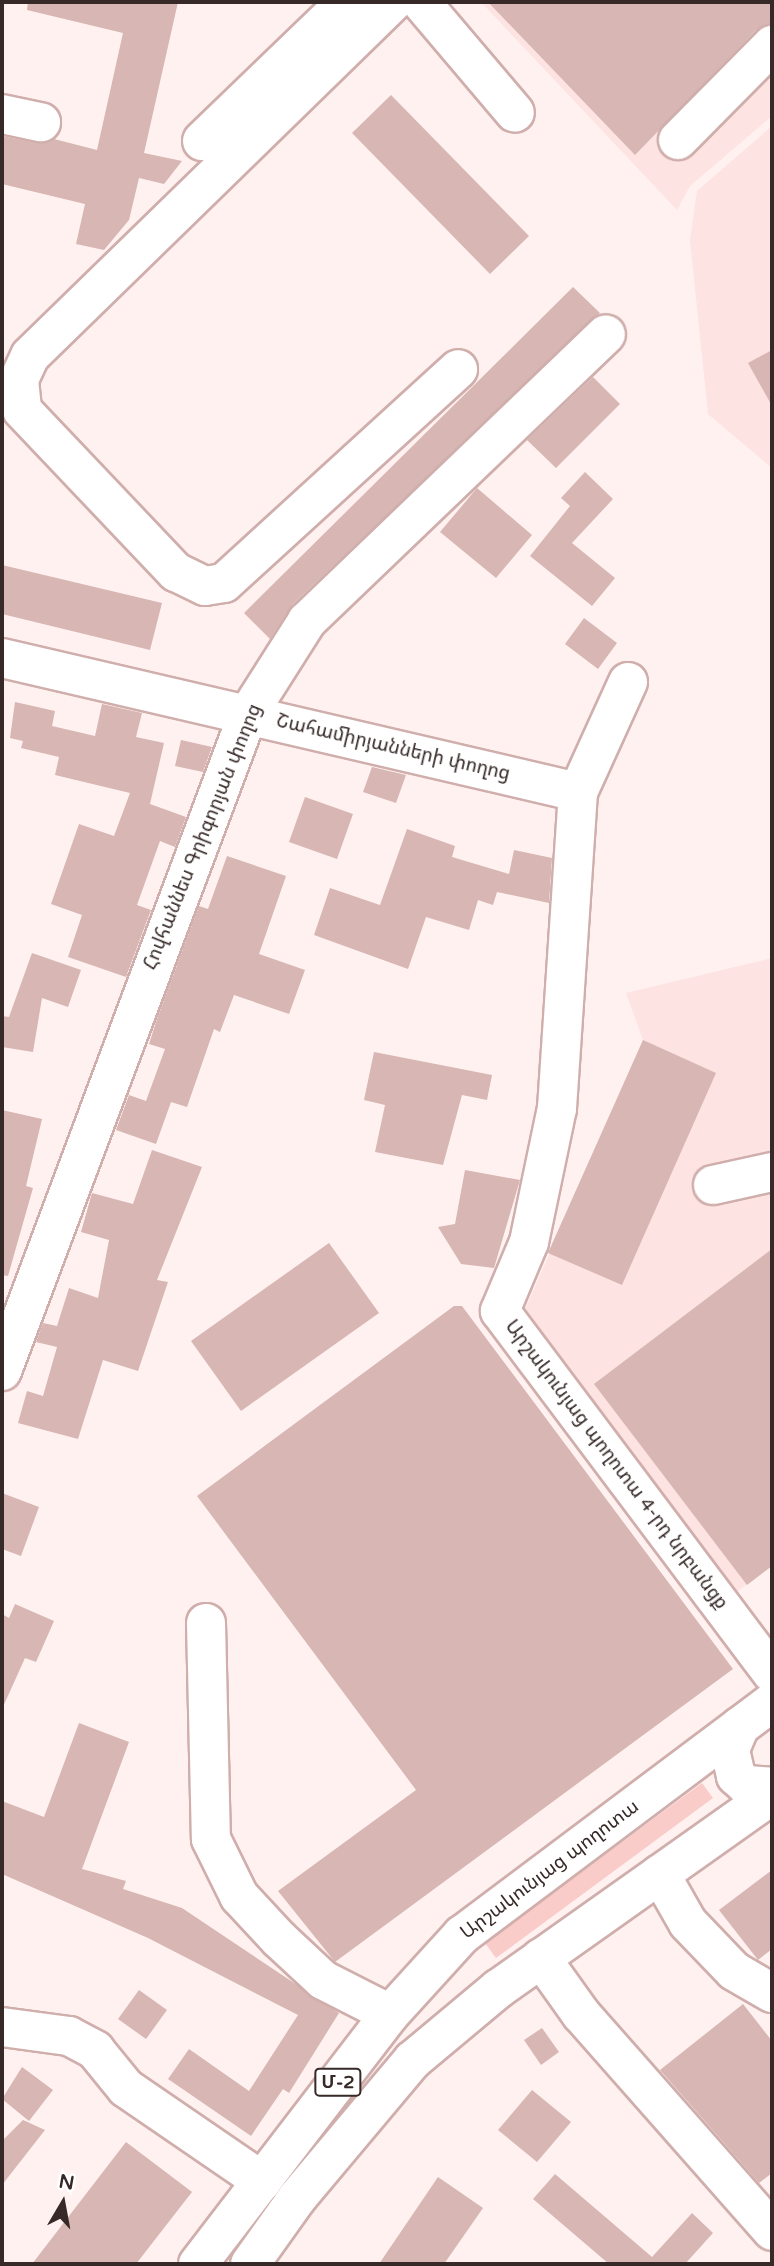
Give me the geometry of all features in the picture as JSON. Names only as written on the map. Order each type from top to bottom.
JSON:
[{"type":"street","points":[[202,141],[346,2]]},
{"type":"street","points":[[393,2],[30,356],[19,380],[22,410],[176,572],[205,586],[224,583],[458,369]]},
{"type":"street","points":[[421,2],[515,113]]},
{"type":"street","points":[[678,140],[772,46]]},
{"type":"street","points":[[2,114],[41,122]]},
{"type":"street","name":"Հովհաննես Գրիգորյան փողոց","points":[[3,1362],[248,714],[307,621],[606,334]]},
{"type":"street","name":"Շահամիրյանների փողոց","points":[[2,658],[578,792]]},
{"type":"street","points":[[578,792],[628,682]]},
{"type":"street","name":"Արշակունյաց պողոտա 4-րդ նրբանցք","points":[[578,792],[557,1108],[529,1242],[500,1311],[772,1672]]},
{"type":"street","points":[[713,1185],[772,1172]]},
{"type":"street","points":[[206,1623],[211,1839],[239,1896],[279,1939],[323,1980],[390,2014]]},
{"type":"street","name":"Արշակունյաց պողոտա","points":[[198,2264],[390,2014],[462,1935],[772,1702]]},
{"type":"street","points":[[740,1727],[730,1751],[736,1776],[746,1785],[772,1787]]},
{"type":"street","name":"Մ-2","points":[[250,2264],[297,2198],[413,2060],[498,1989],[772,1795]]},
{"type":"street","points":[[660,1874],[688,1923],[734,1971],[772,1993]]},
{"type":"street","points":[[462,1935],[458,1956],[468,1982],[498,1989]]},
{"type":"street","points":[[541,1958],[581,2014],[772,2231]]},
{"type":"street","points":[[2,2027],[44,2030],[96,2050],[125,2088],[262,2181]]},
{"type":"shaded area","points":[[481,2],[772,2],[772,116],[690,186],[677,210]]},
{"type":"shaded area","points":[[772,126],[772,468],[708,414],[690,240],[697,191]]},
{"type":"shaded area","points":[[772,958],[772,1566],[731,1596],[524,1312],[643,1040],[626,993]]},
{"type":"shaded area","points":[[702,1783],[713,1798],[496,1958],[485,1943]]},
{"type":"building","points":[[28,2],[178,2],[144,153],[182,161],[164,184],[139,178],[129,220],[104,250],[76,244],[85,204],[2,184],[2,136],[37,143],[54,139],[97,150],[123,33],[27,10]]},
{"type":"building","points":[[488,2],[772,2],[772,24],[756,30],[635,155]]},
{"type":"building","points":[[391,95],[529,236],[490,274],[352,133]]},
{"type":"building","points":[[573,287],[600,313],[292,605],[270,639],[244,613]]},
{"type":"building","points":[[772,350],[772,406],[748,363]]},
{"type":"building","points":[[593,377],[620,404],[556,468],[527,440]]},
{"type":"building","points":[[585,472],[613,499],[572,543],[615,578],[592,606],[530,556],[570,506],[561,498]]},
{"type":"building","points":[[477,488],[532,535],[496,578],[440,532]]},
{"type":"building","points":[[2,565],[162,603],[150,650],[2,614]]},
{"type":"building","points":[[584,618],[617,643],[598,669],[565,644]]},
{"type":"building","points":[[15,702],[55,711],[52,726],[95,736],[102,704],[142,713],[136,737],[164,743],[150,804],[186,817],[175,847],[160,841],[137,905],[151,910],[126,977],[68,957],[82,915],[51,904],[79,824],[114,836],[130,793],[55,775],[59,757],[21,748],[23,741],[10,738]]},
{"type":"building","points":[[181,740],[212,747],[203,772],[175,766]]},
{"type":"building","points":[[372,767],[406,775],[396,803],[363,792]]},
{"type":"building","points":[[305,797],[353,814],[337,859],[289,842]]},
{"type":"building","points":[[407,829],[455,846],[452,857],[509,874],[514,850],[552,858],[549,903],[497,892],[493,905],[478,900],[469,930],[426,917],[408,969],[314,935],[330,888],[380,905]]},
{"type":"building","points":[[227,856],[286,876],[259,954],[305,970],[289,1014],[234,995],[220,1032],[214,1029],[187,1107],[171,1102],[156,1144],[116,1130],[129,1095],[146,1101],[165,1049],[149,1044],[157,1019],[199,906],[208,909]]},
{"type":"building","points":[[32,953],[81,970],[68,1007],[42,998],[33,1052],[2,1047],[2,1016],[9,1017]]},
{"type":"building","points":[[643,1040],[716,1073],[622,1285],[548,1253]]},
{"type":"building","points":[[374,1052],[492,1075],[487,1100],[462,1095],[443,1165],[375,1152],[385,1105],[364,1100]]},
{"type":"building","points":[[2,1110],[42,1119],[26,1186],[33,1188],[8,1276],[2,1275]]},
{"type":"building","points":[[152,1150],[202,1167],[157,1280],[168,1282],[138,1371],[103,1360],[78,1439],[18,1423],[27,1391],[43,1396],[57,1347],[36,1342],[43,1323],[57,1326],[69,1288],[98,1298],[109,1240],[81,1232],[92,1193],[133,1204]]},
{"type":"building","points":[[465,1170],[520,1180],[494,1268],[461,1264],[438,1227],[455,1224]]},
{"type":"building","points":[[329,1243],[379,1313],[241,1411],[191,1341]]},
{"type":"building","points":[[772,1249],[772,1566],[747,1585],[594,1384]]},
{"type":"building","points":[[454,1306],[462,1306],[733,1669],[335,1962],[278,1891],[416,1790],[197,1496]]},
{"type":"building","points":[[2,1493],[39,1507],[21,1556],[2,1549]]},
{"type":"building","points":[[15,1604],[54,1621],[36,1662],[25,1658],[2,1709],[2,1614],[9,1618]]},
{"type":"building","points":[[79,1723],[129,1742],[82,1869],[126,1881],[123,1889],[182,1908],[339,2013],[289,2093],[283,2089],[251,2136],[168,2079],[189,2049],[249,2091],[298,2015],[148,1938],[2,1874],[2,1801],[44,1817]]},
{"type":"building","points":[[772,1870],[772,1949],[758,1960],[719,1910]]},
{"type":"building","points":[[139,1990],[167,2010],[146,2039],[118,2019]]},
{"type":"building","points":[[743,2004],[772,2041],[772,2173],[759,2183],[660,2070]]},
{"type":"building","points":[[542,2028],[559,2052],[541,2065],[524,2040]]},
{"type":"building","points":[[22,2067],[53,2090],[29,2121],[2,2099]]},
{"type":"building","points":[[532,2090],[571,2122],[537,2162],[498,2130]]},
{"type":"building","points":[[23,2120],[45,2130],[2,2185],[2,2141]]},
{"type":"building","points":[[126,2142],[192,2192],[136,2264],[32,2264]]},
{"type":"building","points":[[555,2174],[652,2257],[692,2213],[713,2233],[685,2264],[609,2264],[533,2199]]},
{"type":"building","points":[[438,2177],[483,2208],[444,2264],[379,2264]]}]
